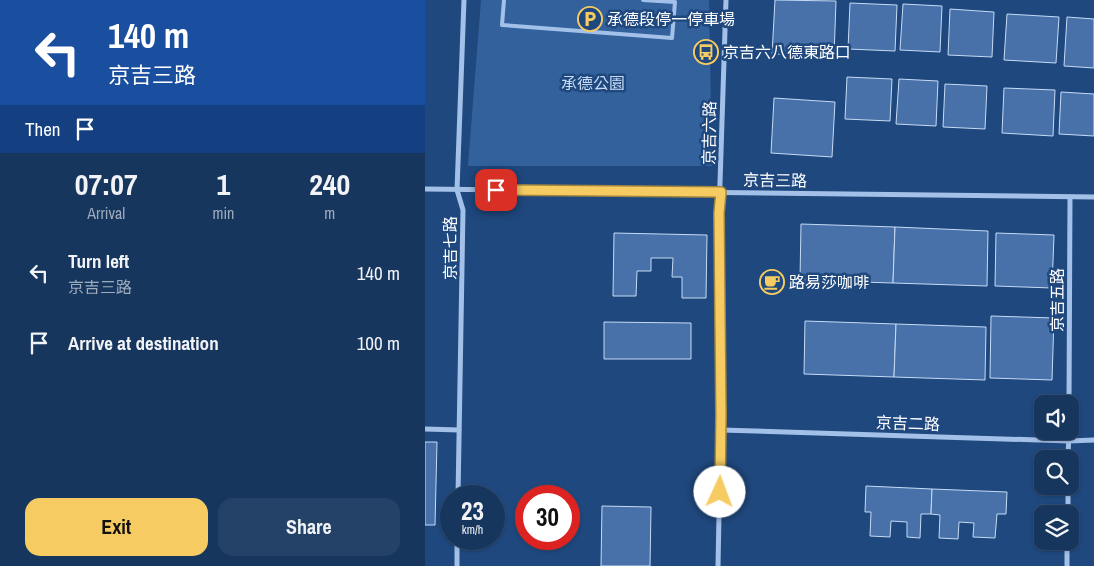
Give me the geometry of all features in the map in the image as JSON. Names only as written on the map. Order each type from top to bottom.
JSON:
[{"type":"street","name":"京吉七路","points":[[458,485],[463,210],[457,190],[464,0]]},
{"type":"street","name":"京吉六路","points":[[718,566],[721,430],[719,213],[725,0]]},
{"type":"street","name":"京吉三路","points":[[425,189],[1094,197]]},
{"type":"street","name":"京吉五路","points":[[1069,395],[1070,197]]},
{"type":"street","points":[[425,429],[459,430]]},
{"type":"street","name":"京吉二路","points":[[721,430],[1034,439]]},
{"type":"street","points":[[1068,450],[1069,440]]},
{"type":"street","name":"京吉二路","points":[[1079,440],[1094,440]]},
{"type":"street","points":[[457,550],[457,566]]},
{"type":"street","points":[[1067,550],[1067,566]]},
{"type":"lane","points":[[503,0],[502,25],[673,38],[675,2],[643,0]]},
{"type":"green space","name":"承德公園","points":[[481,0],[709,0],[712,166],[468,166]]},
{"type":"building","points":[[775,0],[836,1],[834,57],[772,54]]},
{"type":"building","points":[[850,3],[897,5],[895,51],[848,49]]},
{"type":"building","points":[[903,4],[942,6],[940,52],[900,50]]},
{"type":"building","points":[[950,9],[994,12],[992,57],[948,55]]},
{"type":"building","points":[[1007,14],[1059,17],[1056,63],[1004,60]]},
{"type":"building","points":[[1067,17],[1094,19],[1094,68],[1064,66]]},
{"type":"building","points":[[847,77],[892,79],[890,121],[845,119]]},
{"type":"building","points":[[899,79],[938,81],[936,126],[896,124]]},
{"type":"building","points":[[945,84],[987,86],[985,129],[943,127]]},
{"type":"building","points":[[1004,88],[1055,90],[1053,136],[1002,133]]},
{"type":"building","points":[[1061,92],[1094,94],[1094,136],[1059,134]]},
{"type":"building","points":[[774,98],[835,102],[832,157],[771,153]]},
{"type":"building","points":[[801,224],[895,227],[893,283],[800,280]]},
{"type":"building","points":[[895,227],[988,231],[987,286],[893,283]]},
{"type":"building","points":[[614,233],[707,235],[706,298],[682,298],[682,277],[672,277],[673,258],[651,258],[651,271],[637,271],[636,296],[613,296]]},
{"type":"building","points":[[996,233],[1054,235],[1052,288],[995,286]]},
{"type":"building","points":[[991,316],[1054,318],[1052,380],[990,378]]},
{"type":"building","points":[[805,321],[896,324],[894,377],[804,374]]},
{"type":"building","points":[[604,322],[691,323],[691,359],[604,359]]},
{"type":"building","points":[[896,324],[986,327],[985,380],[894,377]]},
{"type":"building","points":[[425,442],[437,442],[435,525],[425,525]]},
{"type":"building","points":[[866,486],[932,489],[931,514],[921,514],[920,538],[907,537],[907,522],[891,521],[890,537],[870,536],[871,512],[865,512]]},
{"type":"building","points":[[932,489],[1007,492],[1006,514],[997,514],[995,538],[973,537],[974,523],[959,522],[958,539],[939,538],[940,515],[931,514]]},
{"type":"building","points":[[602,506],[651,507],[650,566],[601,566]]},
{"type":"place","name":"承德段停一停車場","points":[[590,19]]},
{"type":"place","name":"京吉六八德東路口","points":[[706,52]]},
{"type":"place","name":"路易莎咖啡","points":[[772,282]]},
{"type":"route","points":[[496,190],[721,192],[719,213],[720,492]]}]
